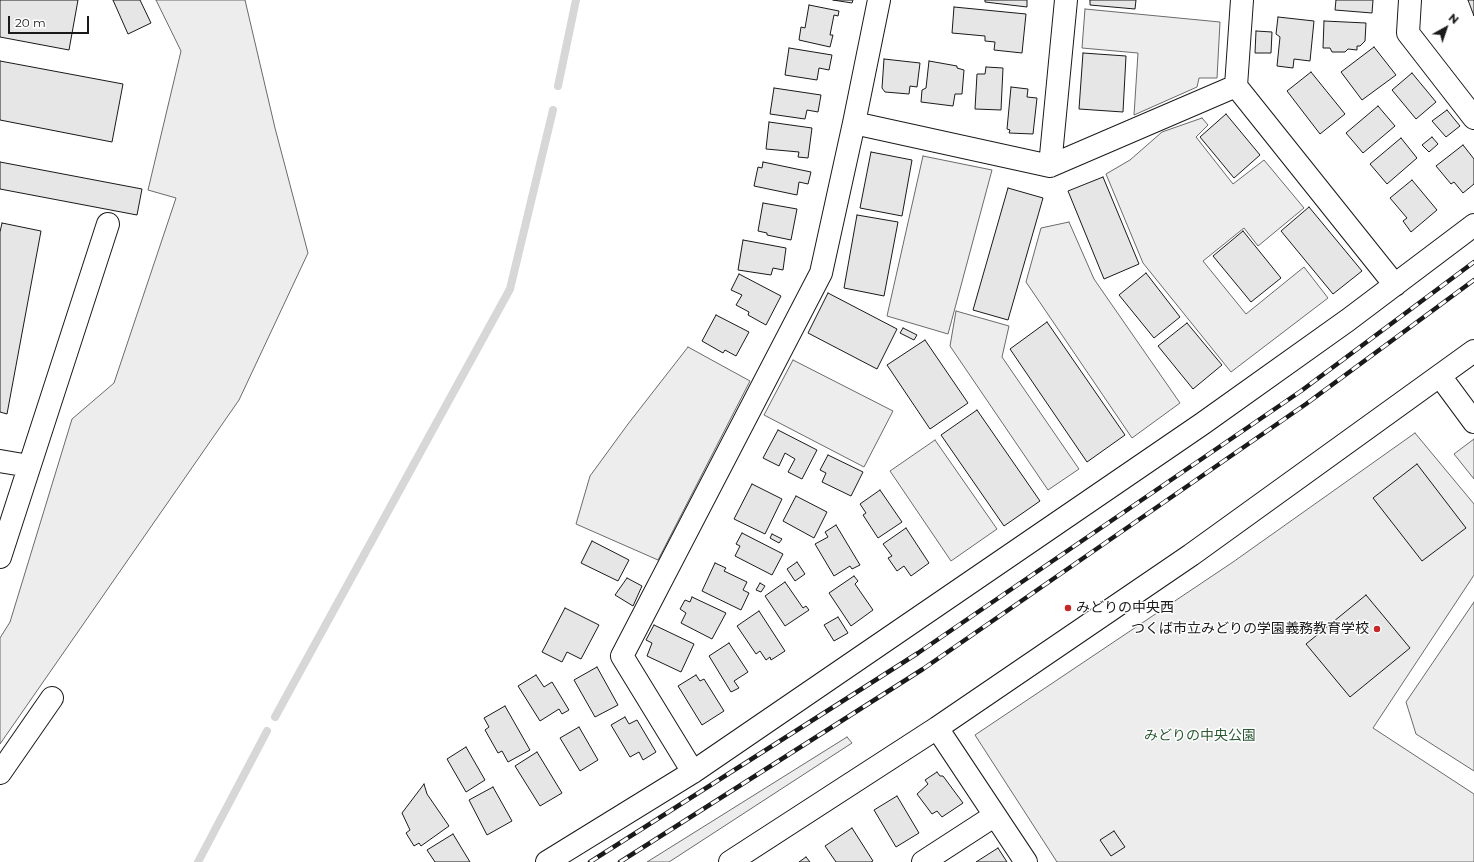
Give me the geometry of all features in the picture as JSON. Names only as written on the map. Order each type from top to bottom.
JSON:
[{"type":"street","points":[[692,772],[622,656],[821,273],[879,0]]},
{"type":"street","points":[[1050,166],[1066,0]]},
{"type":"street","points":[[1242,0],[1236,86],[1395,284]]},
{"type":"street","points":[[1410,0],[1408,33],[1474,118]]},
{"type":"street","points":[[854,123],[1050,166],[1236,86]]},
{"type":"street","points":[[0,557],[108,224]]},
{"type":"street","points":[[547,862],[692,772],[1202,424],[1474,225]]},
{"type":"street","points":[[730,862],[937,728],[1191,555],[1474,351]]},
{"type":"street","points":[[1440,376],[1474,422]]},
{"type":"street","points":[[0,461],[29,466]]},
{"type":"street","points":[[0,773],[52,698]]},
{"type":"street","points":[[937,728],[994,816],[1026,862]]},
{"type":"street","points":[[923,862],[994,816]]},
{"type":"shaded area","points":[[156,0],[245,0],[275,128],[308,253],[239,400],[0,744],[0,638],[10,622],[72,419],[114,383],[176,198],[148,190],[181,51]]},
{"type":"shaded area","points":[[1085,9],[1220,22],[1217,78],[1199,78],[1197,87],[1134,115],[1138,53],[1082,48]]},
{"type":"shaded area","points":[[1202,118],[1208,125],[1196,137],[1233,184],[1264,160],[1304,208],[1258,246],[1244,228],[1203,261],[1246,314],[1304,267],[1328,298],[1231,372],[1143,263],[1106,174],[1130,160],[1162,132]]},
{"type":"shaded area","points":[[923,156],[992,170],[948,334],[887,316]]},
{"type":"shaded area","points":[[1069,222],[1094,279],[1180,403],[1132,438],[1026,282],[1041,228]]},
{"type":"shaded area","points":[[956,311],[1009,326],[1002,357],[1079,469],[1048,490],[950,346]]},
{"type":"shaded area","points":[[688,347],[750,381],[658,560],[576,524],[590,476]]},
{"type":"shaded area","points":[[793,360],[893,411],[864,467],[764,415]]},
{"type":"shaded area","name":"みどりの中央公園","points":[[1415,433],[1474,504],[1474,575],[1373,728],[1474,794],[1474,862],[1057,862],[975,735],[1233,562]]},
{"type":"shaded area","points":[[1474,439],[1474,479],[1454,454]]},
{"type":"shaded area","points":[[935,440],[997,529],[951,561],[890,471]]},
{"type":"shaded area","points":[[1474,602],[1474,771],[1416,734],[1406,702]]},
{"type":"shaded area","points":[[847,737],[852,743],[669,862],[647,862]]},
{"type":"building","points":[[0,0],[78,0],[69,50],[0,37]]},
{"type":"building","points":[[113,0],[140,0],[151,23],[128,34]]},
{"type":"building","points":[[833,0],[853,0],[852,3]]},
{"type":"building","points":[[985,0],[1027,0],[1027,7],[985,2]]},
{"type":"building","points":[[1090,0],[1136,0],[1135,9],[1090,5]]},
{"type":"building","points":[[1336,0],[1373,0],[1372,13],[1335,10]]},
{"type":"building","points":[[1468,0],[1474,0],[1474,16]]},
{"type":"building","points":[[809,5],[839,11],[838,16],[834,15],[830,35],[833,35],[830,47],[799,40],[801,27],[805,28]]},
{"type":"building","points":[[954,7],[1026,14],[1022,53],[994,50],[995,42],[985,41],[985,36],[952,33]]},
{"type":"building","points":[[1278,17],[1314,21],[1310,61],[1294,59],[1293,68],[1277,66],[1280,37],[1276,34]]},
{"type":"building","points":[[1324,21],[1366,23],[1365,41],[1360,46],[1357,46],[1357,50],[1348,49],[1345,52],[1332,52],[1330,48],[1323,48]]},
{"type":"building","points":[[1256,31],[1272,32],[1271,53],[1255,53]]},
{"type":"building","points":[[1374,47],[1396,75],[1362,100],[1341,72]]},
{"type":"building","points":[[789,48],[832,55],[829,70],[819,68],[817,80],[785,75]]},
{"type":"building","points":[[1083,53],[1126,56],[1123,112],[1079,109]]},
{"type":"building","points":[[884,59],[920,63],[917,87],[910,86],[909,94],[885,92],[882,88]]},
{"type":"building","points":[[0,61],[123,84],[112,142],[0,120]]},
{"type":"building","points":[[929,61],[957,66],[957,68],[964,70],[962,94],[955,94],[953,106],[921,102],[922,90],[926,88]]},
{"type":"building","points":[[986,67],[1003,68],[1001,110],[975,109],[977,74],[985,74]]},
{"type":"building","points":[[1311,72],[1345,114],[1320,134],[1287,91]]},
{"type":"building","points":[[1412,73],[1436,102],[1416,119],[1392,90]]},
{"type":"building","points":[[1011,87],[1028,89],[1027,97],[1037,98],[1033,134],[1009,133],[1010,130],[1007,129]]},
{"type":"building","points":[[774,88],[821,95],[818,112],[807,110],[805,119],[770,114]]},
{"type":"building","points":[[1378,106],[1395,126],[1363,153],[1346,133]]},
{"type":"building","points":[[1447,110],[1460,126],[1446,137],[1432,121]]},
{"type":"building","points":[[1226,114],[1260,155],[1234,178],[1200,137]]},
{"type":"building","points":[[769,122],[812,128],[808,158],[798,157],[799,152],[766,149]]},
{"type":"building","points":[[1432,137],[1438,144],[1429,152],[1422,145]]},
{"type":"building","points":[[1401,138],[1417,158],[1387,184],[1370,164]]},
{"type":"building","points":[[1463,145],[1474,159],[1474,184],[1463,193],[1454,182],[1451,184],[1436,166]]},
{"type":"building","points":[[871,152],[912,160],[902,216],[860,208]]},
{"type":"building","points":[[0,162],[142,189],[137,215],[0,189]]},
{"type":"building","points":[[763,162],[811,172],[808,184],[799,182],[797,195],[754,186],[758,167],[762,168]]},
{"type":"building","points":[[1103,177],[1139,264],[1104,279],[1068,191]]},
{"type":"building","points":[[1412,180],[1437,210],[1411,232],[1403,221],[1407,218],[1390,198]]},
{"type":"building","points":[[1008,188],[1043,198],[1008,320],[973,310]]},
{"type":"building","points":[[763,203],[797,209],[791,240],[767,235],[767,233],[758,231]]},
{"type":"building","points":[[1309,207],[1362,271],[1333,294],[1281,231]]},
{"type":"building","points":[[857,215],[898,222],[884,296],[844,288]]},
{"type":"building","points":[[2,223],[41,231],[7,414],[0,412],[0,232]]},
{"type":"building","points":[[1243,231],[1281,278],[1251,302],[1213,256]]},
{"type":"building","points":[[743,240],[786,248],[783,270],[773,268],[771,275],[738,270]]},
{"type":"building","points":[[1146,273],[1180,317],[1154,338],[1119,295]]},
{"type":"building","points":[[739,274],[781,296],[766,325],[748,315],[749,312],[736,305],[742,295],[731,290]]},
{"type":"building","points":[[828,293],[897,329],[877,369],[808,333]]},
{"type":"building","points":[[716,315],[749,332],[736,356],[725,350],[723,353],[702,341]]},
{"type":"building","points":[[1047,322],[1125,435],[1087,462],[1010,349]]},
{"type":"building","points":[[1187,323],[1222,365],[1193,389],[1158,346]]},
{"type":"building","points":[[903,328],[917,335],[914,340],[900,333]]},
{"type":"building","points":[[925,340],[968,403],[930,429],[887,365]]},
{"type":"building","points":[[977,410],[1040,501],[1004,526],[941,435]]},
{"type":"building","points":[[778,430],[817,450],[802,479],[788,472],[795,459],[785,453],[779,466],[763,458]]},
{"type":"building","points":[[828,455],[863,472],[851,496],[822,482],[826,473],[820,470]]},
{"type":"building","points":[[1417,464],[1466,528],[1422,561],[1373,498]]},
{"type":"building","points":[[752,484],[782,499],[765,534],[734,519]]},
{"type":"building","points":[[880,490],[902,522],[878,538],[863,515],[866,513],[860,504]]},
{"type":"building","points":[[796,496],[827,512],[814,538],[783,521]]},
{"type":"building","points":[[836,525],[860,565],[852,569],[850,566],[834,576],[815,544],[828,537],[825,532]]},
{"type":"building","points":[[906,528],[929,563],[911,576],[904,566],[897,571],[888,558],[892,556],[883,544]]},
{"type":"building","points":[[742,533],[783,554],[772,575],[735,556],[740,546],[736,544]]},
{"type":"building","points":[[772,534],[782,539],[779,543],[770,538]]},
{"type":"building","points":[[592,541],[629,560],[618,581],[581,563]]},
{"type":"building","points":[[797,562],[805,574],[795,581],[787,569]]},
{"type":"building","points":[[715,563],[726,568],[724,571],[747,582],[743,590],[749,593],[741,610],[702,591]]},
{"type":"building","points":[[854,576],[858,581],[855,584],[873,610],[851,626],[829,593]]},
{"type":"building","points":[[627,578],[642,586],[633,606],[615,595]]},
{"type":"building","points":[[785,582],[803,608],[806,606],[809,610],[785,626],[765,596]]},
{"type":"building","points":[[760,583],[765,586],[761,592],[756,590]]},
{"type":"building","points":[[1366,595],[1410,648],[1350,697],[1306,644]]},
{"type":"building","points":[[692,597],[726,613],[712,639],[681,623],[686,613],[680,609],[685,600],[690,602]]},
{"type":"building","points":[[565,608],[599,625],[581,659],[567,652],[562,662],[542,652]]},
{"type":"building","points":[[759,611],[785,651],[771,660],[770,657],[766,660],[760,651],[756,654],[737,626]]},
{"type":"building","points":[[838,617],[848,633],[834,641],[824,625]]},
{"type":"building","points":[[654,625],[694,644],[681,672],[647,656],[652,643],[646,640]]},
{"type":"building","points":[[729,643],[748,672],[734,681],[739,688],[731,692],[709,656]]},
{"type":"building","points":[[597,667],[618,705],[595,717],[574,680]]},
{"type":"building","points":[[536,675],[544,687],[552,682],[569,710],[562,714],[559,709],[540,721],[518,686]]},
{"type":"building","points":[[696,675],[700,681],[704,679],[724,711],[702,725],[678,686]]},
{"type":"building","points":[[505,706],[530,750],[508,762],[502,751],[498,753],[485,730],[489,727],[484,718]]},
{"type":"building","points":[[625,717],[629,724],[637,720],[656,752],[643,760],[639,752],[630,757],[611,725]]},
{"type":"building","points":[[579,727],[598,760],[580,771],[560,738]]},
{"type":"building","points":[[466,747],[485,780],[466,792],[447,759]]},
{"type":"building","points":[[537,752],[562,793],[540,806],[515,766]]},
{"type":"building","points":[[937,772],[940,776],[943,776],[963,803],[942,817],[937,811],[932,814],[917,794],[928,784],[925,780]]},
{"type":"building","points":[[424,784],[427,794],[449,826],[421,846],[419,843],[414,846],[406,833],[410,830],[402,813]]},
{"type":"building","points":[[493,787],[512,821],[487,835],[469,800]]},
{"type":"building","points":[[897,796],[919,833],[896,847],[874,810]]},
{"type":"building","points":[[852,828],[873,861],[836,862],[825,846]]},
{"type":"building","points":[[1114,831],[1125,847],[1111,856],[1100,840]]},
{"type":"building","points":[[453,834],[470,862],[435,862],[427,850]]},
{"type":"building","points":[[998,848],[1007,862],[976,862]]},
{"type":"building","points":[[806,857],[810,862],[799,862]]},
{"type":"waterway","points":[[558,86],[576,0]]},
{"type":"waterway","points":[[275,717],[510,289],[553,110]]},
{"type":"waterway","points":[[198,862],[267,731]]},
{"type":"railway","points":[[590,862],[918,653],[1301,391],[1474,262]]},
{"type":"railway","points":[[620,862],[923,669],[1306,404],[1474,280]]},
{"type":"place","name":"みどりの中央西","points":[[1068,608]]},
{"type":"place","name":"つくば市立みどりの学園義務教育学校","points":[[1377,629]]}]
